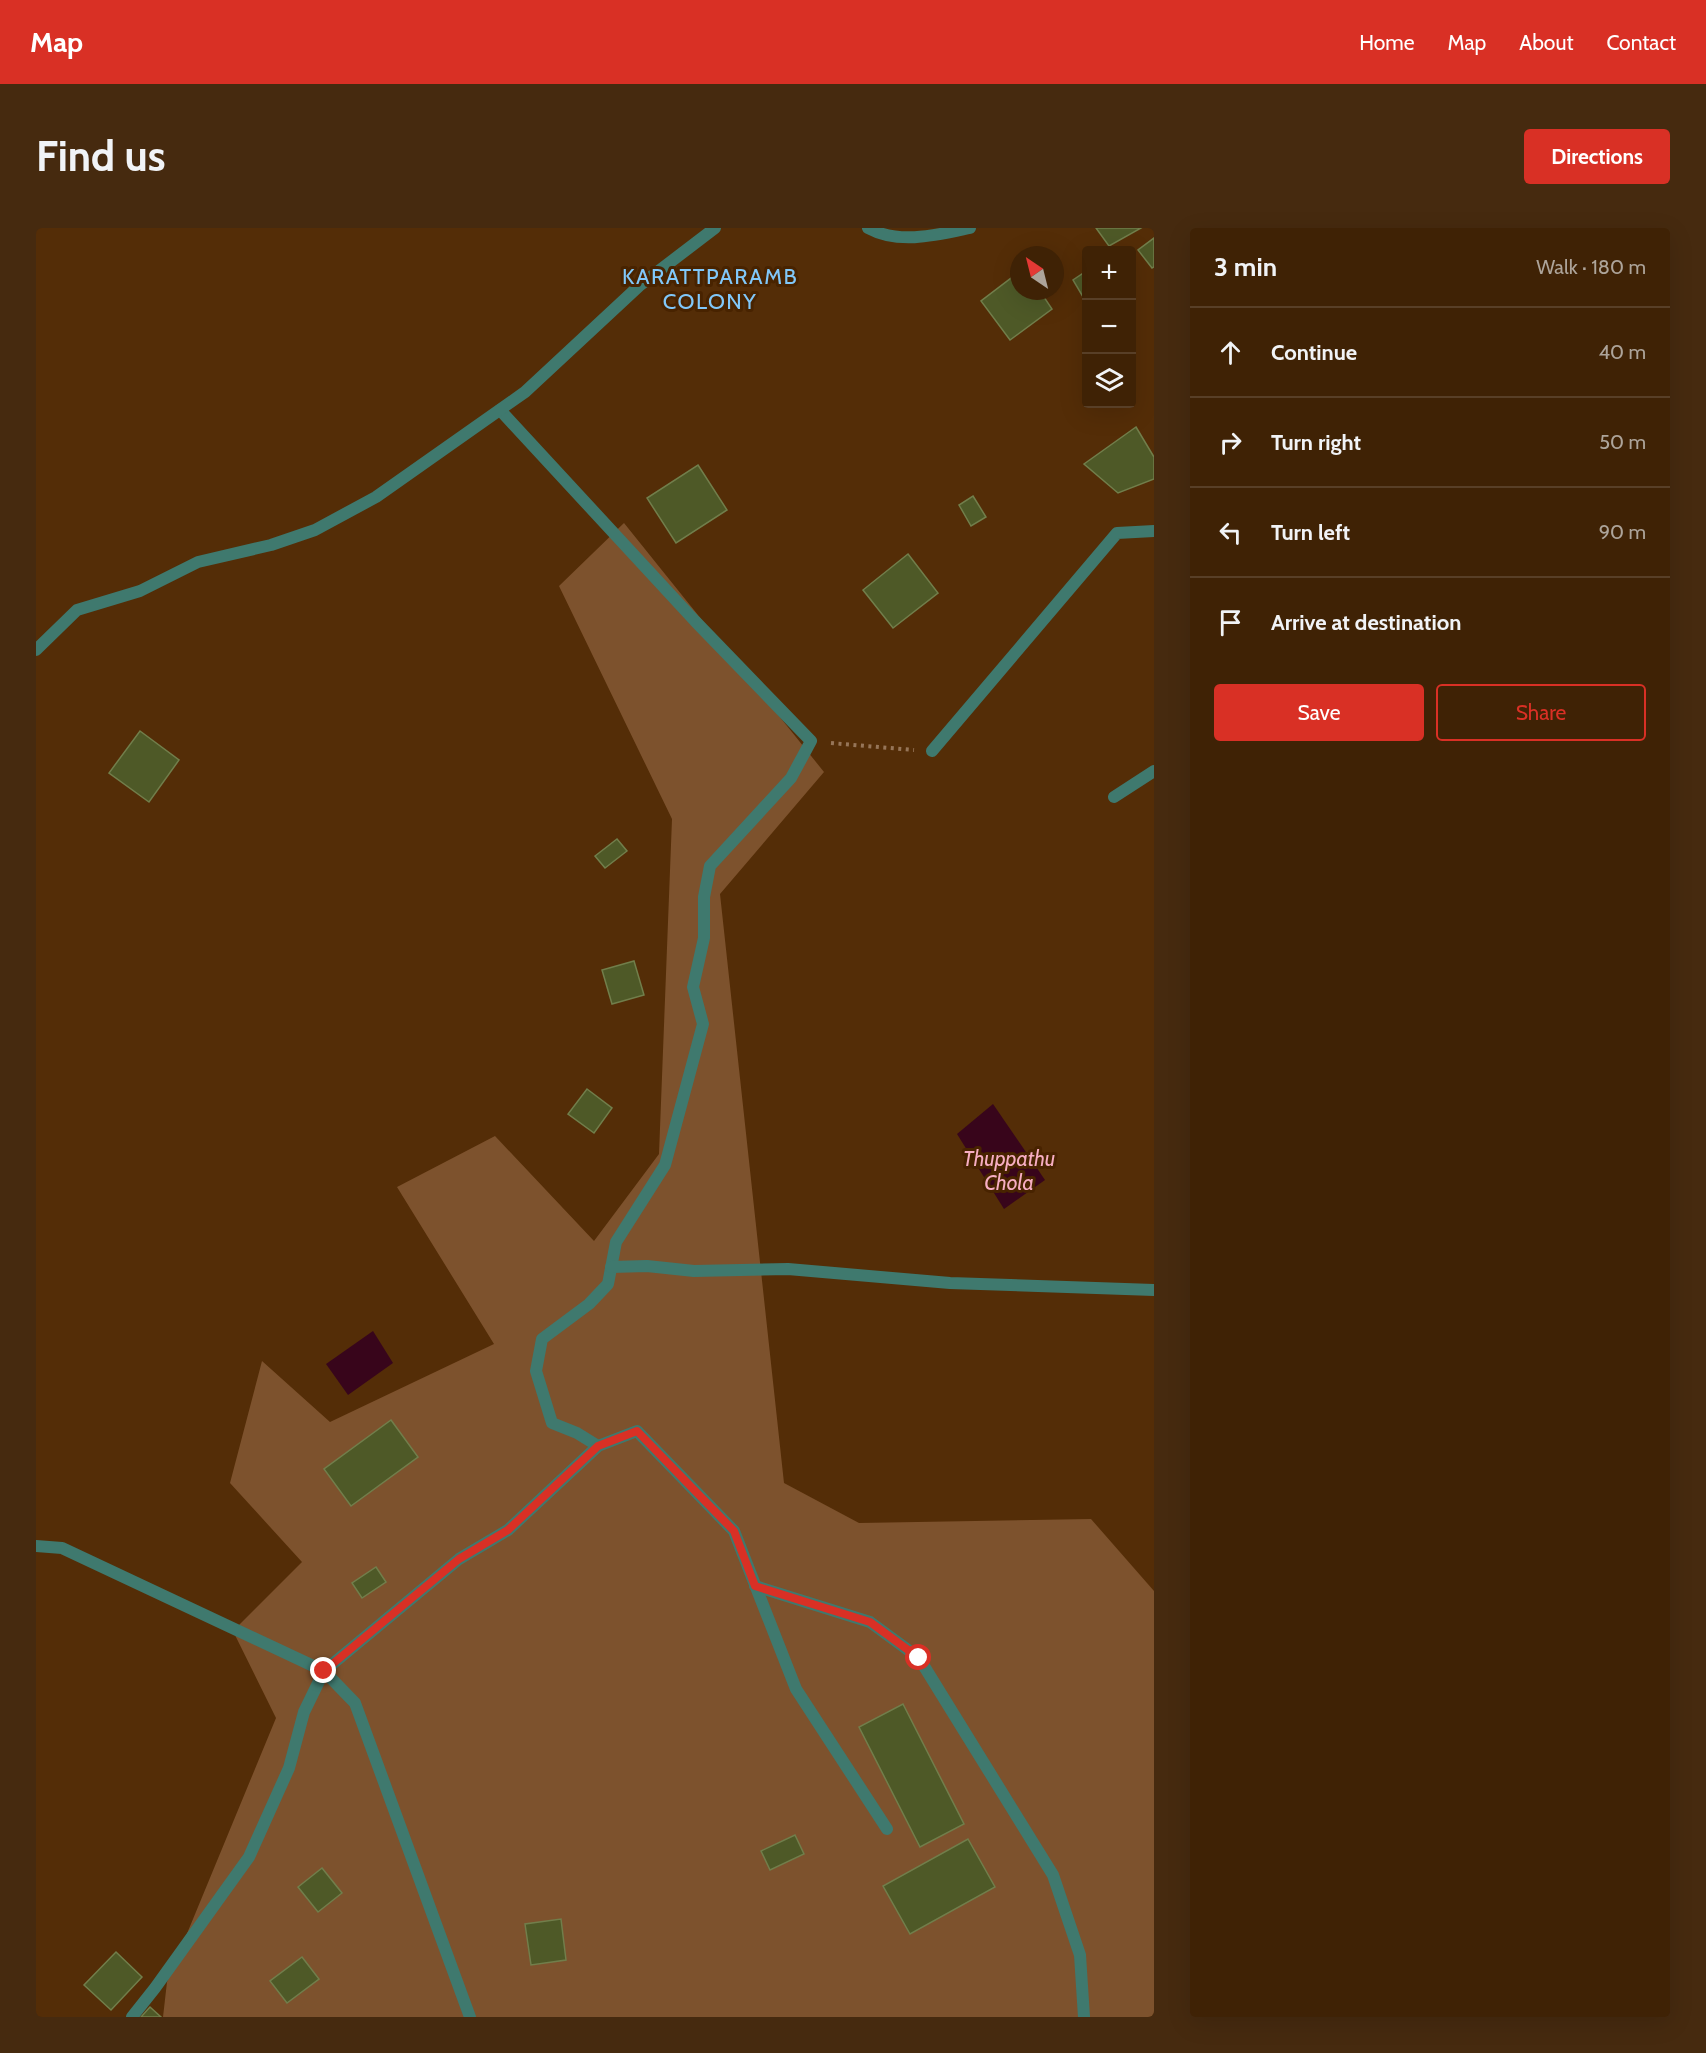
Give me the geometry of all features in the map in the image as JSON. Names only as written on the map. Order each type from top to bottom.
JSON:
[{"type":"street","points":[[36,650],[77,610],[140,591],[198,562],[272,545],[315,530],[376,497],[525,392],[639,286],[715,228]]},
{"type":"street","points":[[868,228],[883,236],[928,237],[970,228]]},
{"type":"street","points":[[500,410],[695,621],[812,741],[791,778],[710,866],[704,897],[704,938],[693,987],[703,1024],[665,1165],[616,1242],[608,1284],[589,1304],[542,1339],[536,1371],[552,1423],[577,1432],[598,1446]]},
{"type":"street","points":[[932,751],[1117,533],[1154,531]]},
{"type":"street","points":[[1114,796],[1154,771]]},
{"type":"street","points":[[611,1267],[647,1266],[694,1271],[788,1269],[950,1283],[1154,1290]]},
{"type":"street","points":[[132,2017],[249,1857],[289,1768],[304,1712],[324,1671],[459,1559],[508,1530],[598,1446],[637,1431],[734,1531],[796,1689],[886,1829]]},
{"type":"street","points":[[36,1546],[62,1548],[324,1671],[355,1703],[470,2017]]},
{"type":"street","points":[[755,1586],[870,1622],[919,1658],[1053,1875],[1080,1955],[1084,2017]]},
{"type":"path","points":[[812,741],[932,751]]},
{"type":"shaded area","points":[[624,523],[824,772],[720,894],[784,1483],[859,1523],[1091,1519],[1154,1591],[1154,2017],[163,2017],[167,1982],[276,1718],[233,1631],[302,1562],[230,1483],[262,1361],[330,1422],[494,1344],[397,1187],[495,1136],[594,1241],[659,1154],[672,819],[559,586]]},
{"type":"water","name":"Thuppathu Chola","points":[[993,1104],[1045,1180],[1004,1209],[957,1134]]},
{"type":"water","points":[[373,1331],[393,1363],[348,1395],[326,1364]]},
{"type":"building","points":[[1096,228],[1141,228],[1109,246]]},
{"type":"building","points":[[1154,238],[1154,267],[1152,268],[1138,250]]},
{"type":"building","points":[[1082,274],[1082,295],[1073,280]]},
{"type":"building","points":[[1010,279],[1010,300],[1046,300],[1052,309],[1010,340],[981,301]]},
{"type":"building","points":[[1136,427],[1154,457],[1154,479],[1118,493],[1084,464]]},
{"type":"building","points":[[698,465],[727,510],[676,543],[647,498]]},
{"type":"building","points":[[973,496],[986,517],[971,526],[959,505]]},
{"type":"building","points":[[908,554],[938,593],[893,628],[863,590]]},
{"type":"building","points":[[140,731],[179,760],[149,802],[109,773]]},
{"type":"building","points":[[617,839],[627,851],[605,868],[595,856]]},
{"type":"building","points":[[634,961],[644,995],[612,1004],[602,970]]},
{"type":"building","points":[[587,1089],[612,1108],[594,1133],[568,1114]]},
{"type":"building","points":[[391,1420],[418,1457],[351,1506],[324,1469]]},
{"type":"building","points":[[376,1567],[386,1582],[362,1598],[352,1583]]},
{"type":"building","points":[[903,1704],[964,1824],[920,1847],[859,1727]]},
{"type":"building","points":[[795,1835],[804,1854],[770,1870],[761,1851]]},
{"type":"building","points":[[968,1839],[995,1887],[910,1934],[883,1886]]},
{"type":"building","points":[[322,1868],[342,1893],[318,1912],[298,1887]]},
{"type":"building","points":[[561,1919],[566,1960],[531,1965],[525,1924]]},
{"type":"building","points":[[116,1952],[142,1977],[111,2010],[84,1985]]},
{"type":"building","points":[[302,1957],[319,1979],[287,2003],[270,1981]]},
{"type":"building","points":[[150,2007],[161,2017],[141,2017]]},
{"type":"district","name":"KARATTPARAMB COLONY","points":[[710,288]]},
{"type":"route","points":[[324,1671],[377,1628],[416,1592],[459,1559],[508,1530],[598,1446],[637,1431],[734,1531],[755,1586],[870,1622],[919,1658]]}]
